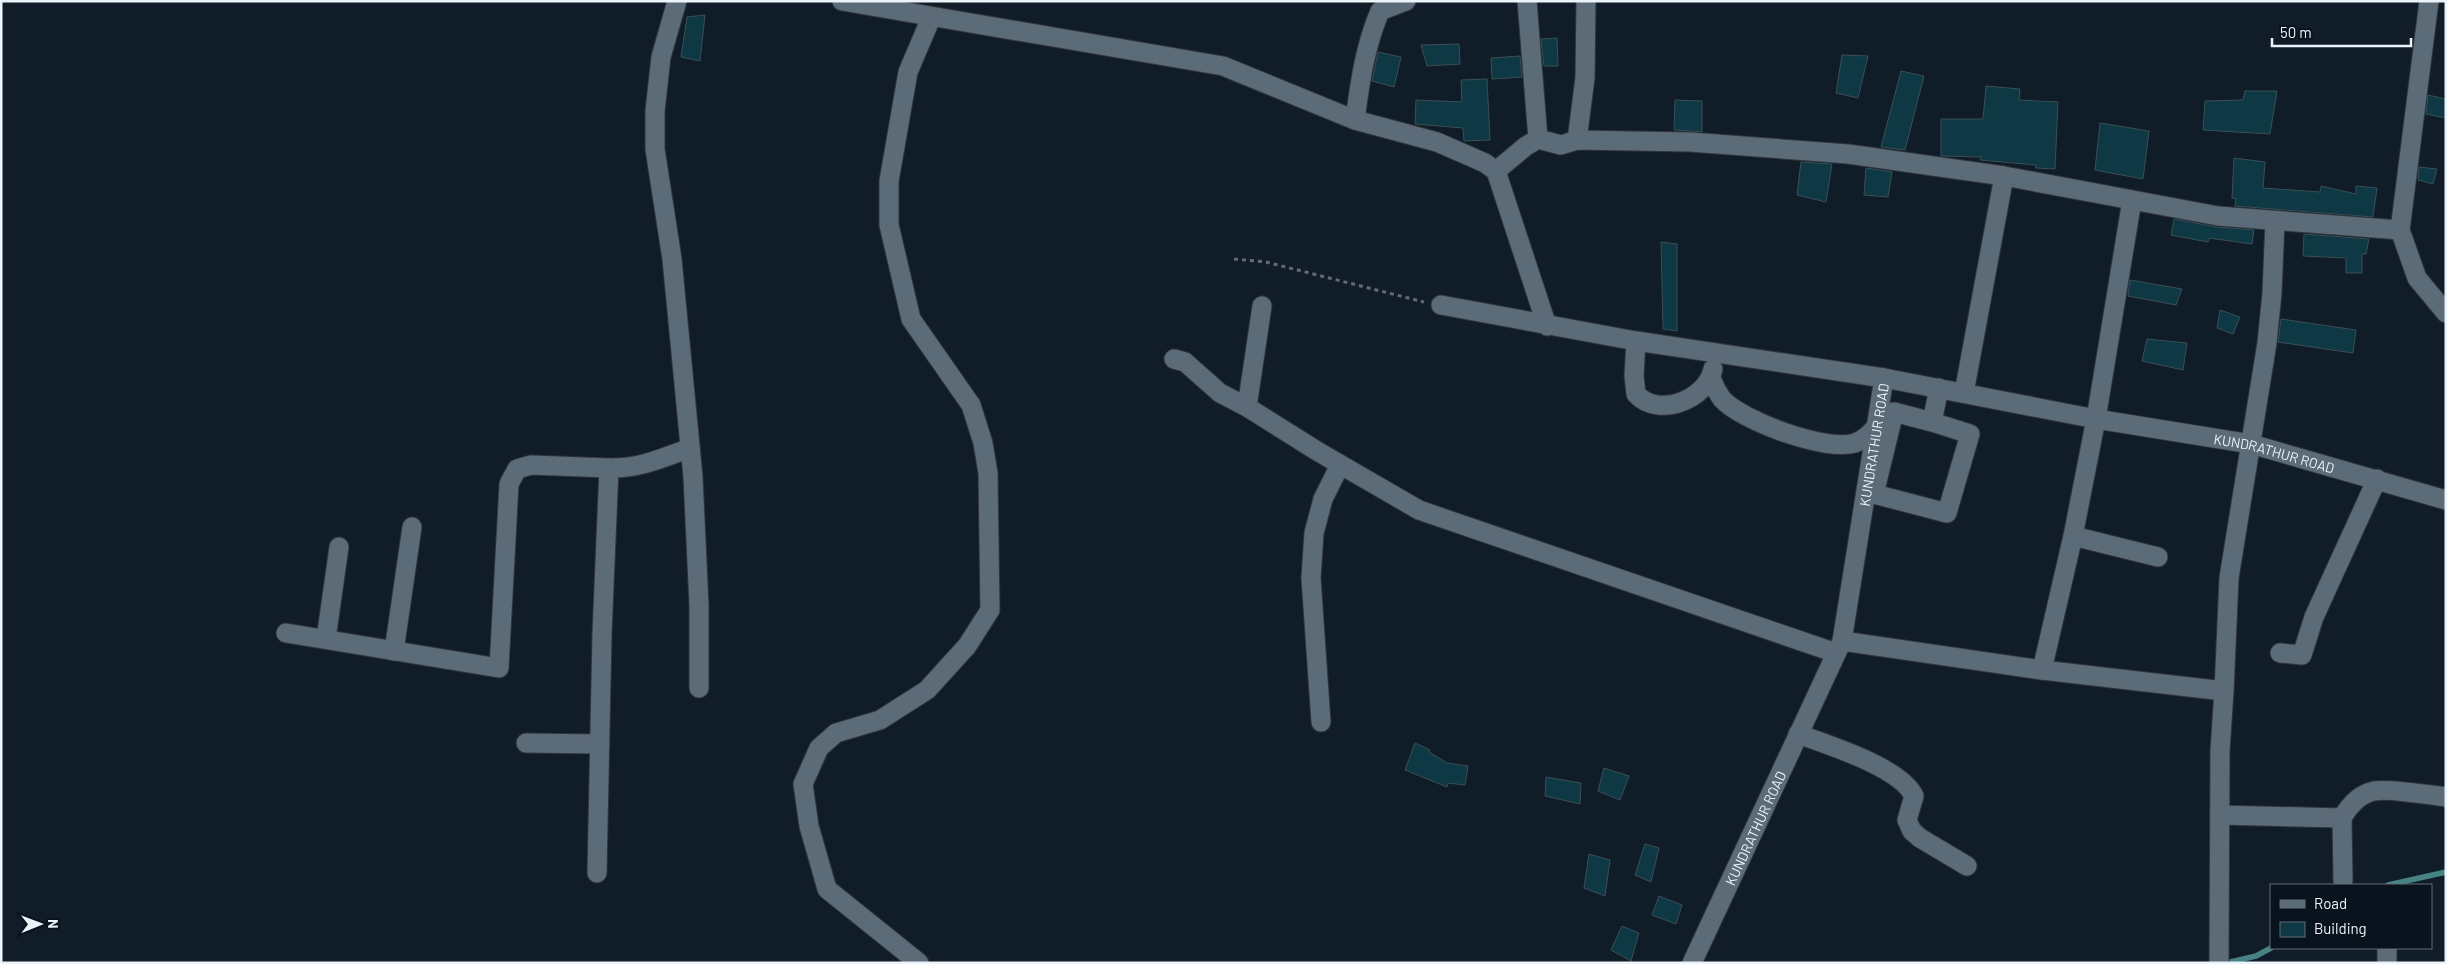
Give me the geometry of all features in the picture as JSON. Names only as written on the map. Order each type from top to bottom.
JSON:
[{"type":"street","points":[[678,1],[661,57],[655,149],[672,259],[690,448],[698,596],[699,688]]},
{"type":"street","points":[[842,1],[931,18],[1223,66],[1355,120],[1437,142],[1485,164],[1496,171],[1547,326]]},
{"type":"street","points":[[1355,120],[1362,66],[1371,32],[1383,6],[1406,1]]},
{"type":"street","points":[[1527,1],[1538,139]]},
{"type":"street","points":[[1577,140],[1585,78],[1586,1]]},
{"type":"street","points":[[2429,1],[2400,230],[2417,278],[2446,313]]},
{"type":"street","points":[[919,963],[827,890],[809,826],[803,784],[819,748],[836,733],[880,720],[927,690],[967,646],[990,610],[988,473],[983,443],[971,405],[911,319],[889,225],[889,181],[908,72],[931,18]]},
{"type":"street","points":[[1496,171],[1526,146],[1538,139],[1561,145],[1577,140],[1690,142],[1848,154],[2004,176],[2218,216],[2400,230]]},
{"type":"street","points":[[1964,393],[2004,176]]},
{"type":"street","points":[[2042,670],[2073,536],[2096,420],[2132,200]]},
{"type":"street","points":[[2219,960],[2220,751],[2229,578],[2251,444],[2272,293],[2275,221]]},
{"type":"street","points":[[1441,305],[1636,341],[1884,378]]},
{"type":"street","points":[[1248,407],[1262,306]]},
{"type":"street","points":[[1636,341],[1634,376],[1636,394],[1640,398],[1652,403],[1676,404],[1691,398],[1711,378],[1716,353]]},
{"type":"street","points":[[1174,359],[1186,362],[1220,392],[1248,407],[1340,465],[1419,510],[1839,647],[2224,691]]},
{"type":"street","points":[[1711,378],[1723,400],[1745,416],[1768,427],[1835,444],[1853,444],[1864,439],[1876,427]]},
{"type":"street","name":"KUNDRATHUR ROAD","points":[[1692,963],[1839,647],[1884,378],[2096,420],[2251,444],[2446,500]]},
{"type":"street","points":[[1932,422],[1939,388]]},
{"type":"street","points":[[1894,412],[1932,422],[1970,434],[1947,513],[1874,494],[1894,412]]},
{"type":"street","points":[[286,633],[499,668],[508,484],[517,469],[531,465],[627,469],[655,462],[690,448]]},
{"type":"street","points":[[1321,722],[1311,578],[1314,533],[1323,499],[1340,465]]},
{"type":"street","points":[[597,873],[609,468]]},
{"type":"street","points":[[2280,653],[2302,655],[2314,617],[2377,479]]},
{"type":"street","points":[[394,651],[412,527]]},
{"type":"street","points":[[2073,536],[2158,557]]},
{"type":"street","points":[[326,639],[339,547]]},
{"type":"street","points":[[1798,734],[1854,754],[1905,783],[1914,796],[1907,824],[1920,838],[1967,866]]},
{"type":"street","points":[[526,743],[600,744]]},
{"type":"street","points":[[2343,881],[2342,818],[2350,805],[2362,796],[2375,790],[2446,796]]},
{"type":"street","points":[[2220,815],[2342,818]]},
{"type":"street","points":[[2387,949],[2387,963]]},
{"type":"path","points":[[1234,259],[1266,262],[1441,305]]},
{"type":"building","points":[[705,15],[700,61],[681,57],[687,17]]},
{"type":"building","points":[[1557,38],[1558,66],[1544,66],[1541,39]]},
{"type":"building","points":[[1459,44],[1460,64],[1427,66],[1421,45]]},
{"type":"building","points":[[1378,52],[1401,57],[1394,87],[1372,81]]},
{"type":"building","points":[[1842,55],[1868,56],[1858,98],[1836,93]]},
{"type":"building","points":[[1520,56],[1522,77],[1492,79],[1491,58]]},
{"type":"building","points":[[1901,71],[1924,76],[1905,150],[1881,147]]},
{"type":"building","points":[[1487,79],[1490,140],[1464,141],[1463,128],[1415,124],[1416,100],[1462,102],[1461,80]]},
{"type":"building","points":[[1986,86],[2020,89],[2019,100],[2058,102],[2055,169],[2036,168],[2036,165],[1980,160],[1981,157],[1941,156],[1941,119],[1983,119]]},
{"type":"building","points":[[2245,91],[2277,91],[2270,134],[2203,130],[2205,101],[2243,100]]},
{"type":"building","points":[[2428,95],[2446,99],[2446,118],[2426,114]]},
{"type":"building","points":[[1675,100],[1702,101],[1702,132],[1674,130]]},
{"type":"building","points":[[2100,123],[2149,131],[2143,179],[2095,170]]},
{"type":"building","points":[[2234,158],[2265,162],[2263,188],[2320,192],[2321,186],[2356,194],[2356,186],[2377,188],[2373,217],[2235,206],[2236,199],[2232,198]]},
{"type":"building","points":[[1801,162],[1832,164],[1826,202],[1797,195]]},
{"type":"building","points":[[2419,167],[2437,169],[2433,184],[2418,180]]},
{"type":"building","points":[[1866,168],[1892,172],[1888,197],[1864,195]]},
{"type":"building","points":[[2174,219],[2217,227],[2254,230],[2252,244],[2209,238],[2208,242],[2171,235]]},
{"type":"building","points":[[2304,234],[2369,239],[2366,254],[2362,254],[2362,273],[2346,273],[2346,258],[2303,256]]},
{"type":"building","points":[[1661,242],[1677,244],[1677,331],[1663,329]]},
{"type":"building","points":[[2130,280],[2182,289],[2176,305],[2128,296]]},
{"type":"building","points":[[2220,310],[2240,317],[2233,334],[2217,328]]},
{"type":"building","points":[[2281,319],[2356,330],[2353,353],[2278,342]]},
{"type":"building","points":[[2147,339],[2187,343],[2183,370],[2142,361]]},
{"type":"building","points":[[1415,743],[1430,750],[1429,752],[1447,763],[1468,766],[1465,785],[1448,783],[1447,787],[1405,770]]},
{"type":"building","points":[[1604,768],[1629,776],[1620,800],[1598,791]]},
{"type":"building","points":[[1546,777],[1581,783],[1580,804],[1545,796]]},
{"type":"building","points":[[1645,844],[1659,848],[1651,882],[1635,875]]},
{"type":"building","points":[[1589,854],[1610,860],[1605,896],[1584,888]]},
{"type":"building","points":[[1659,896],[1682,905],[1676,924],[1652,915]]},
{"type":"building","points":[[1622,926],[1639,933],[1631,961],[1611,950]]},
{"type":"waterway","points":[[2392,884],[2446,872]]},
{"type":"waterway","points":[[2226,963],[2256,956],[2270,949]]}]
